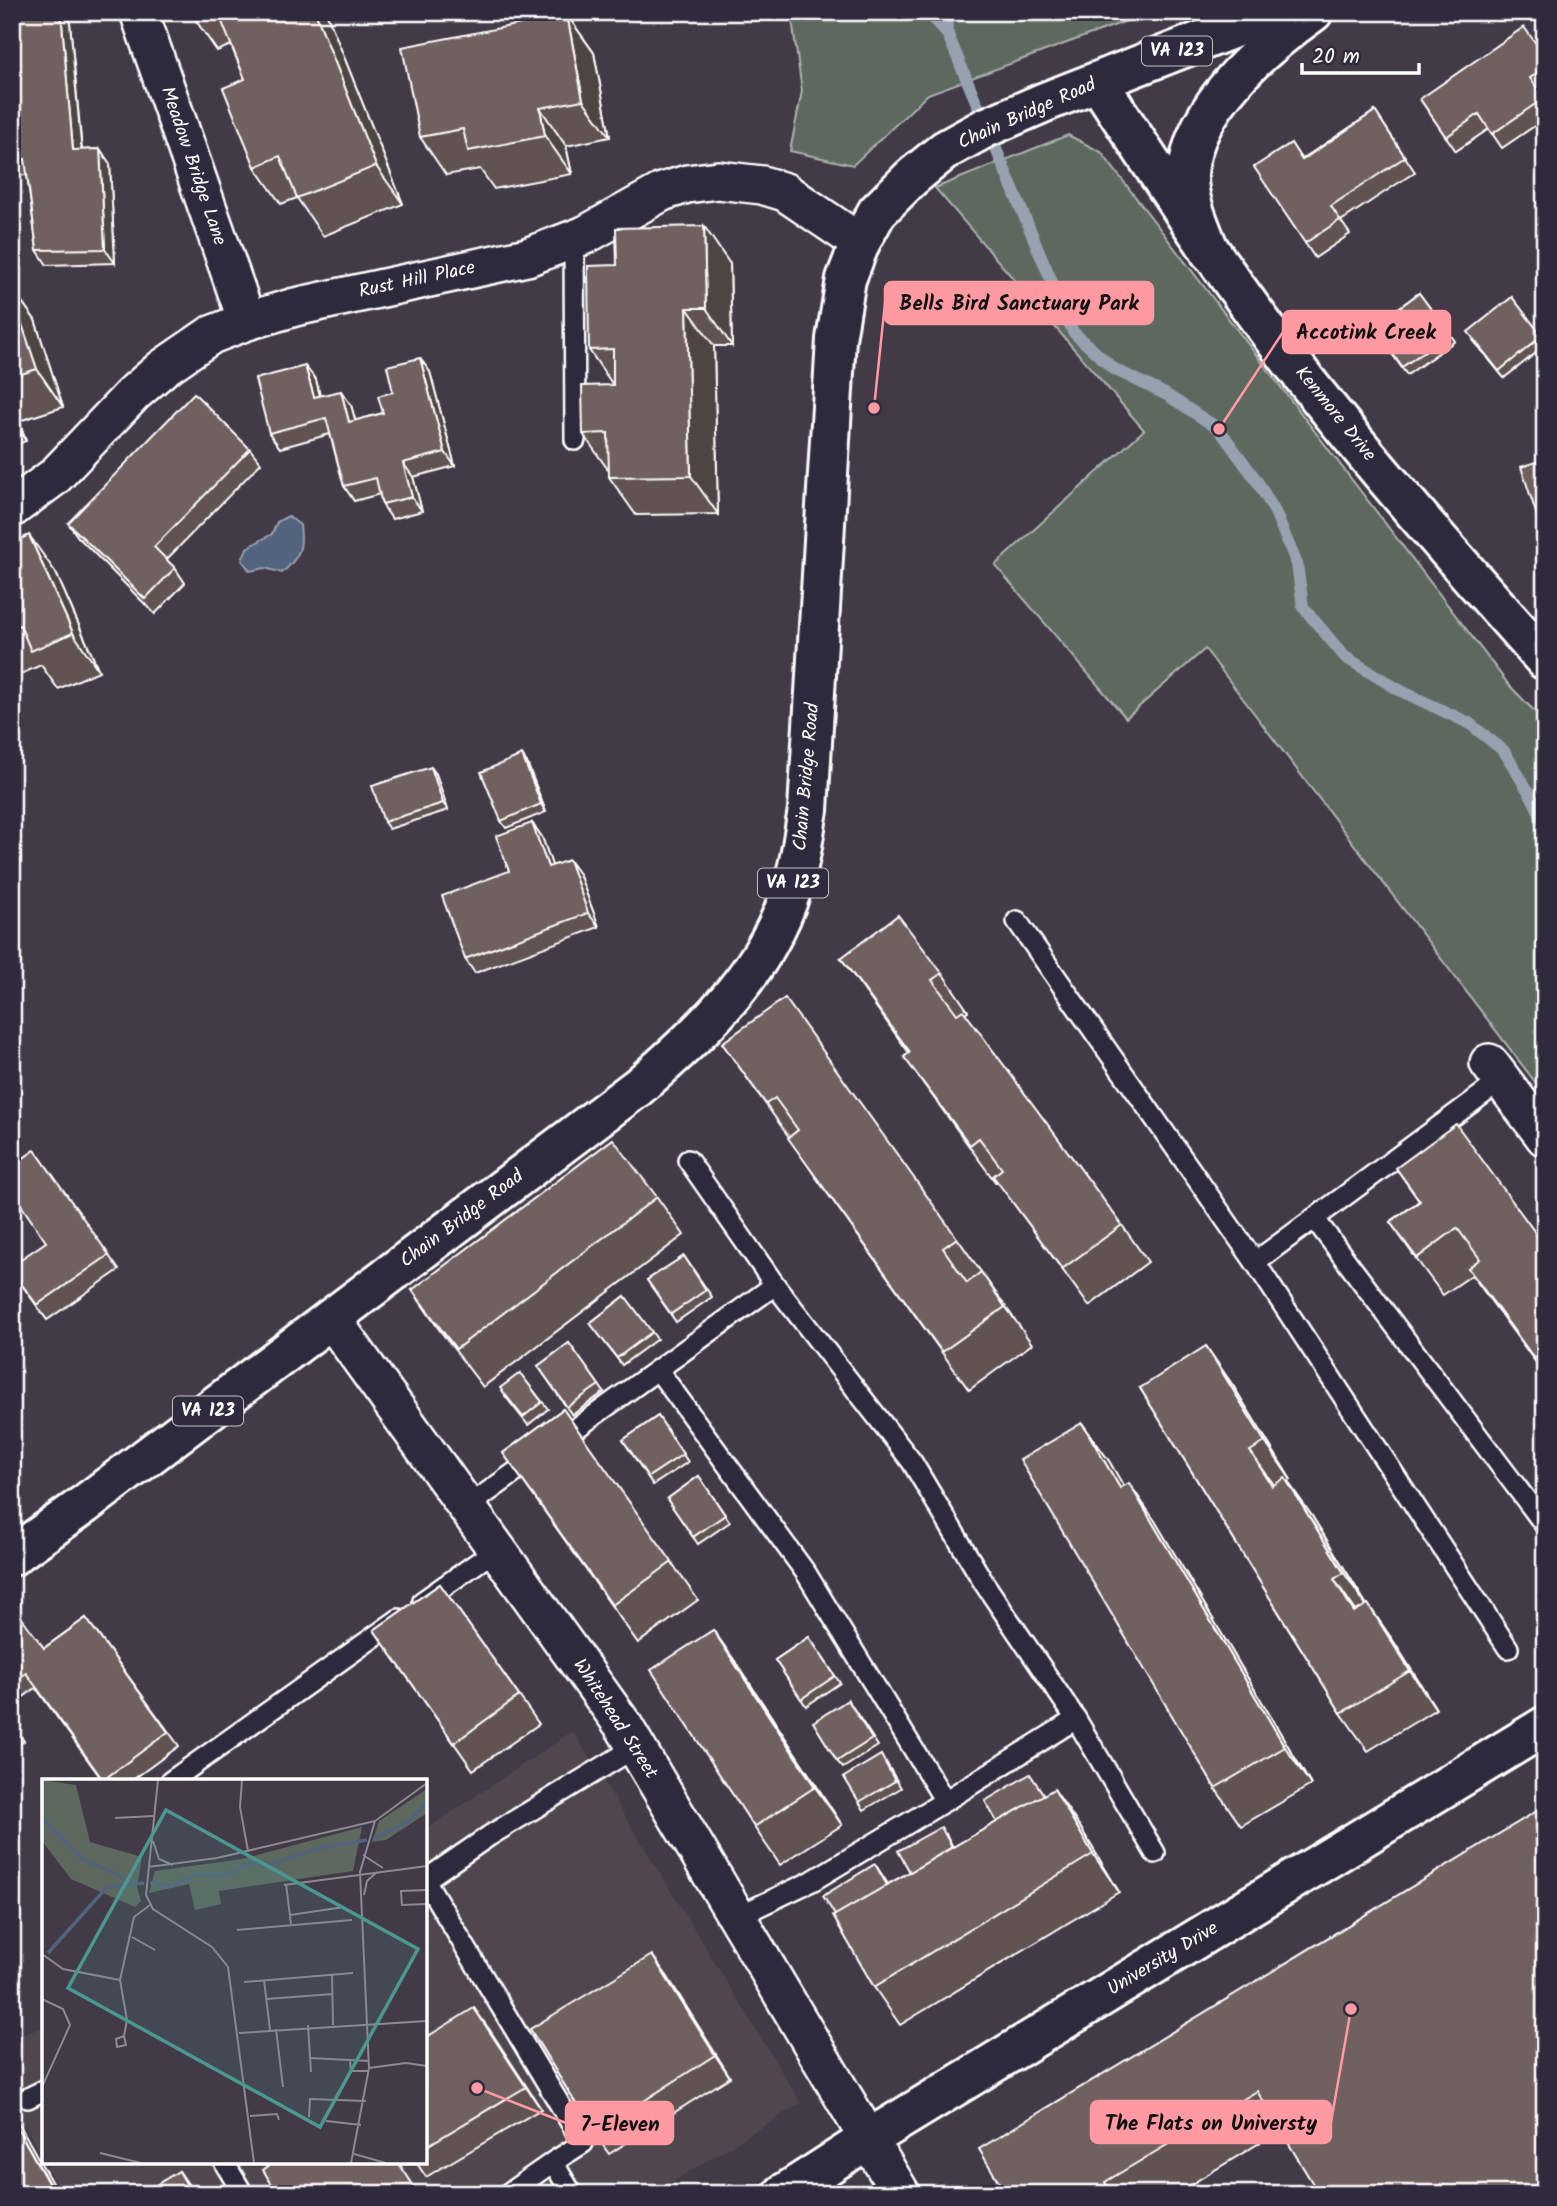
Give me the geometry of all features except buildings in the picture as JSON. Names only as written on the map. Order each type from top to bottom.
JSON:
[{"type":"main road","name":"Chain Bridge Road","points":[[12,1556],[638,1087],[694,1038],[734,995],[753,969],[781,918],[796,875],[808,810],[836,339],[846,279],[860,243],[877,212],[911,178],[945,150],[985,128],[1275,12]]},
{"type":"main road","points":[[1210,252],[1194,213],[1188,175],[1199,130],[1214,104],[1257,57],[1312,12]]},
{"type":"main road","name":"Kenmore Drive","points":[[1098,82],[1210,252],[1326,405],[1421,519],[1545,660]]},
{"type":"main road","name":"University Drive","points":[[783,2194],[1545,1726]]},
{"type":"street","name":"Meadow Bridge Lane","points":[[139,12],[247,321]]},
{"type":"street","name":"Rust Hill Place","points":[[12,508],[54,477],[134,393],[163,368],[211,335],[247,321],[295,307],[527,257],[574,239],[662,192],[687,184],[718,180],[762,185],[785,192],[860,243]]},
{"type":"street","points":[[1495,1072],[1545,1137]]},
{"type":"street","name":"Whitehead Street","points":[[331,1318],[623,1725],[901,2194]]},
{"type":"lane","points":[[574,239],[575,440]]},
{"type":"lane","points":[[1017,921],[1255,1262],[1508,1648]]},
{"type":"lane","points":[[1255,1262],[1314,1219],[1495,1072]]},
{"type":"lane","points":[[688,1160],[775,1285],[912,1462],[984,1583],[1076,1719],[1155,1853]]},
{"type":"lane","points":[[1314,1219],[1545,1525]]},
{"type":"lane","points":[[467,1507],[775,1285]]},
{"type":"lane","points":[[658,1370],[806,1573],[945,1801]]},
{"type":"lane","points":[[174,1779],[496,1549]]},
{"type":"lane","points":[[736,1917],[813,1881],[1076,1719]]},
{"type":"lane","points":[[427,1879],[489,1836],[636,1747]]},
{"type":"lane","points":[[427,1883],[583,2143],[507,2194]]},
{"type":"lane","points":[[553,2162],[572,2194]]},
{"type":"lane","points":[[226,2164],[243,2194]]},
{"type":"shaded area","points":[[791,12],[1151,12],[928,94],[853,165],[790,151],[802,91]]},
{"type":"shaded area","points":[[1068,135],[1101,152],[1509,685],[1545,722],[1545,1095],[1205,649],[1126,718],[995,565],[1144,430],[935,188]]},
{"type":"shaded area","points":[[573,1731],[801,2103],[653,2194],[61,2194],[45,2164],[427,2164],[427,1829]]},
{"type":"shaded area","points":[[42,2028],[42,2157],[12,2102],[12,2038]]},
{"type":"water","points":[[288,516],[300,525],[300,546],[293,562],[282,573],[265,568],[250,571],[242,560],[247,548],[272,534],[277,522]]},
{"type":"waterway","points":[[927,12],[948,35],[1073,332],[1114,369],[1167,395],[1219,429],[1257,481],[1275,512],[1297,564],[1303,607],[1345,657],[1401,691],[1469,723],[1504,751],[1545,824]]},
{"type":"waterway","points":[[945,12],[948,35]]},
{"type":"place","name":"Bells Bird Sanctuary Park","points":[[874,408]]},
{"type":"place","name":"Accotink Creek","points":[[1219,429]]},
{"type":"place","name":"The Flats on Universty","points":[[1351,2009]]},
{"type":"place","name":"7-Eleven","points":[[477,2088]]}]
